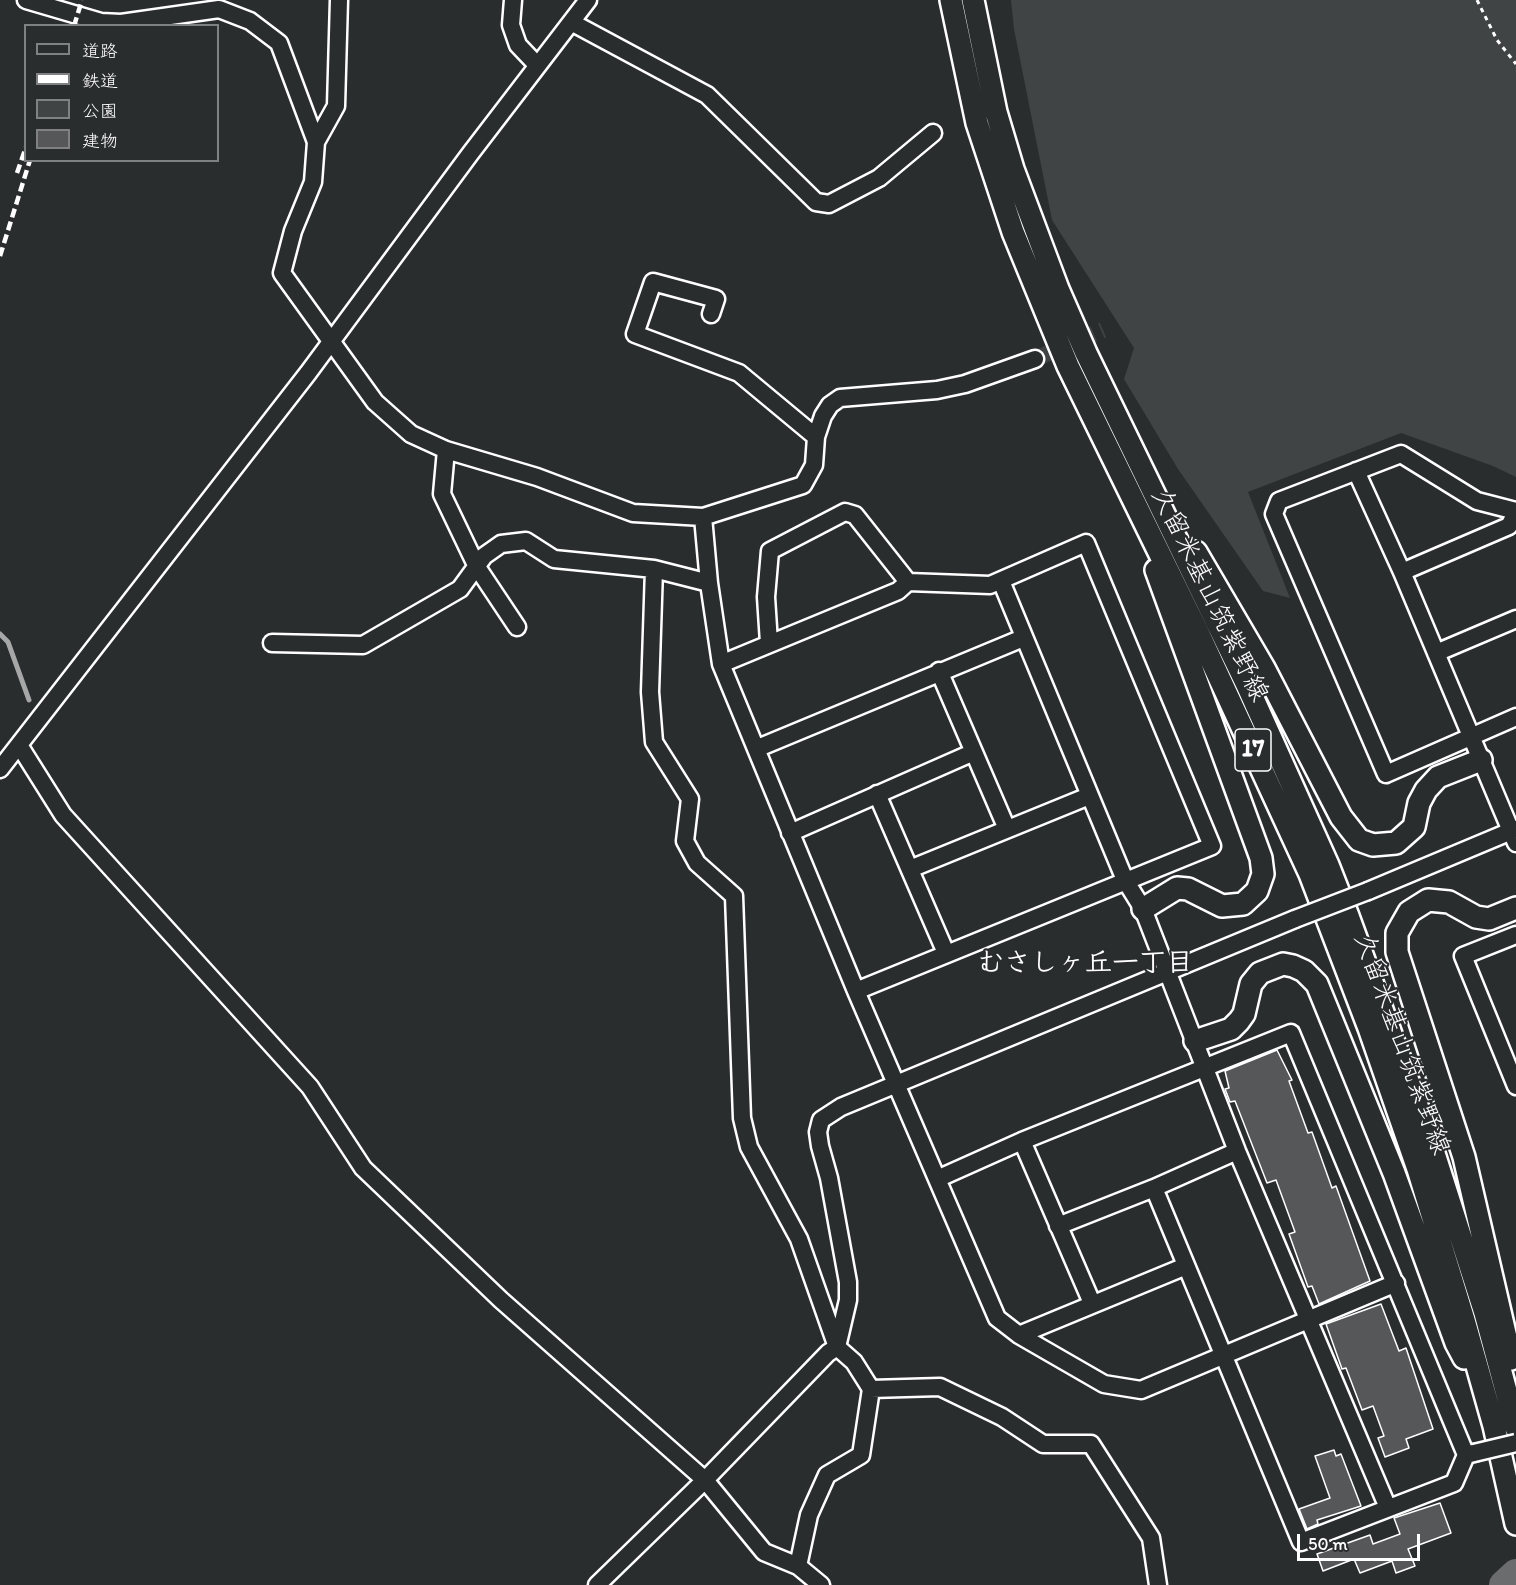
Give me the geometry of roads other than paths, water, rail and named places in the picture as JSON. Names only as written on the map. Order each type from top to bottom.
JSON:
[{"type":"main road","name":"久留米基山筑紫野線","points":[[951,0],[976,123],[1013,232],[1068,366],[1203,643],[1319,896],[1369,1028],[1418,1169],[1487,1401],[1515,1521]]},
{"type":"main road","name":"久留米基山筑紫野線","points":[[973,0],[996,112],[1032,220],[1086,353],[1247,685],[1328,865],[1348,916],[1431,1144],[1485,1313],[1514,1422]]},
{"type":"main road","points":[[1160,507],[1195,550],[1264,668],[1341,817],[1359,840],[1373,845],[1396,843],[1414,827],[1419,803],[1426,790],[1438,777],[1481,760]]},
{"type":"main road","points":[[1138,510],[1160,585],[1261,858],[1263,874],[1257,891],[1243,904],[1222,906],[1188,889],[1177,888],[1143,909]]},
{"type":"main road","points":[[1514,1422],[1512,1364],[1489,1260],[1464,1157],[1397,952],[1396,933],[1408,912],[1428,900],[1449,902],[1476,917],[1489,919],[1516,908]]},
{"type":"main road","points":[[1196,1041],[1231,1029],[1239,1021],[1244,1014],[1251,984],[1260,973],[1283,964],[1304,970],[1317,984],[1394,1173],[1456,1343],[1487,1401]]},
{"type":"street","points":[[26,0],[101,22],[121,24],[219,9],[250,21],[279,43],[316,142]]},
{"type":"street","points":[[339,0],[336,106],[316,142],[313,182],[293,231],[282,273],[375,402],[411,434],[446,450],[537,477],[633,513],[703,516],[803,484],[814,465],[816,437],[823,416],[830,405],[840,398],[937,390],[965,384],[1035,359]]},
{"type":"street","points":[[513,0],[511,25],[518,45],[537,65]]},
{"type":"street","points":[[0,769],[331,343],[537,65],[588,0]]},
{"type":"street","points":[[571,22],[707,95],[816,202],[830,204],[879,178],[933,133]]},
{"type":"street","points":[[711,314],[716,299],[653,282],[635,334],[739,373],[816,437]]},
{"type":"street","points":[[446,450],[442,494],[477,567],[517,627]]},
{"type":"street","points":[[1402,572],[1509,526],[1516,512],[1477,501],[1401,454],[1279,501],[1274,514],[1386,774],[1516,717]]},
{"type":"street","points":[[597,1585],[705,1480],[828,1353],[837,1347],[848,1300],[848,1282],[818,1132],[821,1120],[828,1113],[1169,970],[1514,834],[1402,572],[1356,471]]},
{"type":"street","points":[[770,643],[766,597],[770,551],[844,512],[855,515],[908,582]]},
{"type":"street","points":[[703,516],[709,583],[721,664],[758,748],[790,833],[856,991],[997,1318],[1019,1335],[1104,1384],[1141,1390],[1396,1283]]},
{"type":"street","points":[[272,643],[363,645],[460,589],[484,556],[501,544],[526,541],[554,559],[654,569],[709,583]]},
{"type":"street","points":[[721,664],[898,591],[908,582],[990,585],[1086,543],[1212,846],[946,952],[856,991]]},
{"type":"street","points":[[654,569],[650,692],[654,742],[690,799],[685,841],[697,863],[734,896],[742,1118],[749,1147],[799,1239],[837,1347],[854,1362],[871,1389],[861,1455],[827,1475],[809,1515],[798,1566]]},
{"type":"street","points":[[1000,581],[1125,880],[1143,909],[1169,970],[1204,1069],[1237,1151],[1388,1508]]},
{"type":"street","points":[[1436,653],[1516,619]]},
{"type":"street","points":[[758,748],[1023,638]]},
{"type":"street","points":[[939,671],[1007,829]]},
{"type":"street","points":[[19,745],[63,815],[310,1087],[363,1168],[501,1300],[705,1480],[764,1552],[798,1566],[821,1585]]},
{"type":"street","points":[[790,833],[974,752]]},
{"type":"street","points":[[877,794],[946,952]]},
{"type":"street","points":[[910,869],[1089,796]]},
{"type":"street","points":[[1516,935],[1463,956],[1516,1086]]},
{"type":"street","points":[[937,1179],[1291,1032],[1470,1454]]},
{"type":"street","points":[[1022,1142],[1092,1303]]},
{"type":"street","points":[[1058,1226],[1154,1188],[1237,1151]]},
{"type":"street","points":[[1154,1188],[1222,1356],[1302,1542],[1454,1483],[1470,1454],[1516,1443]]},
{"type":"street","points":[[1019,1335],[1186,1266]]},
{"type":"street","points":[[871,1389],[940,1387],[1002,1417],[1042,1444],[1091,1444],[1151,1538],[1158,1585]]},
{"type":"waterway","points":[[0,634],[8,642],[29,700]]},
{"type":"waterway","points":[[1504,1585],[1516,1574]]},
{"type":"tunnel","points":[[1035,359],[1103,330]]},
{"type":"railway","points":[[75,24],[82,0]]},
{"type":"railway","points":[[17,173],[24,153]]},
{"type":"railway","points":[[0,256],[29,162]]},
{"type":"district","name":"むさしヶ丘一丁目","points":[[1085,964]]}]
